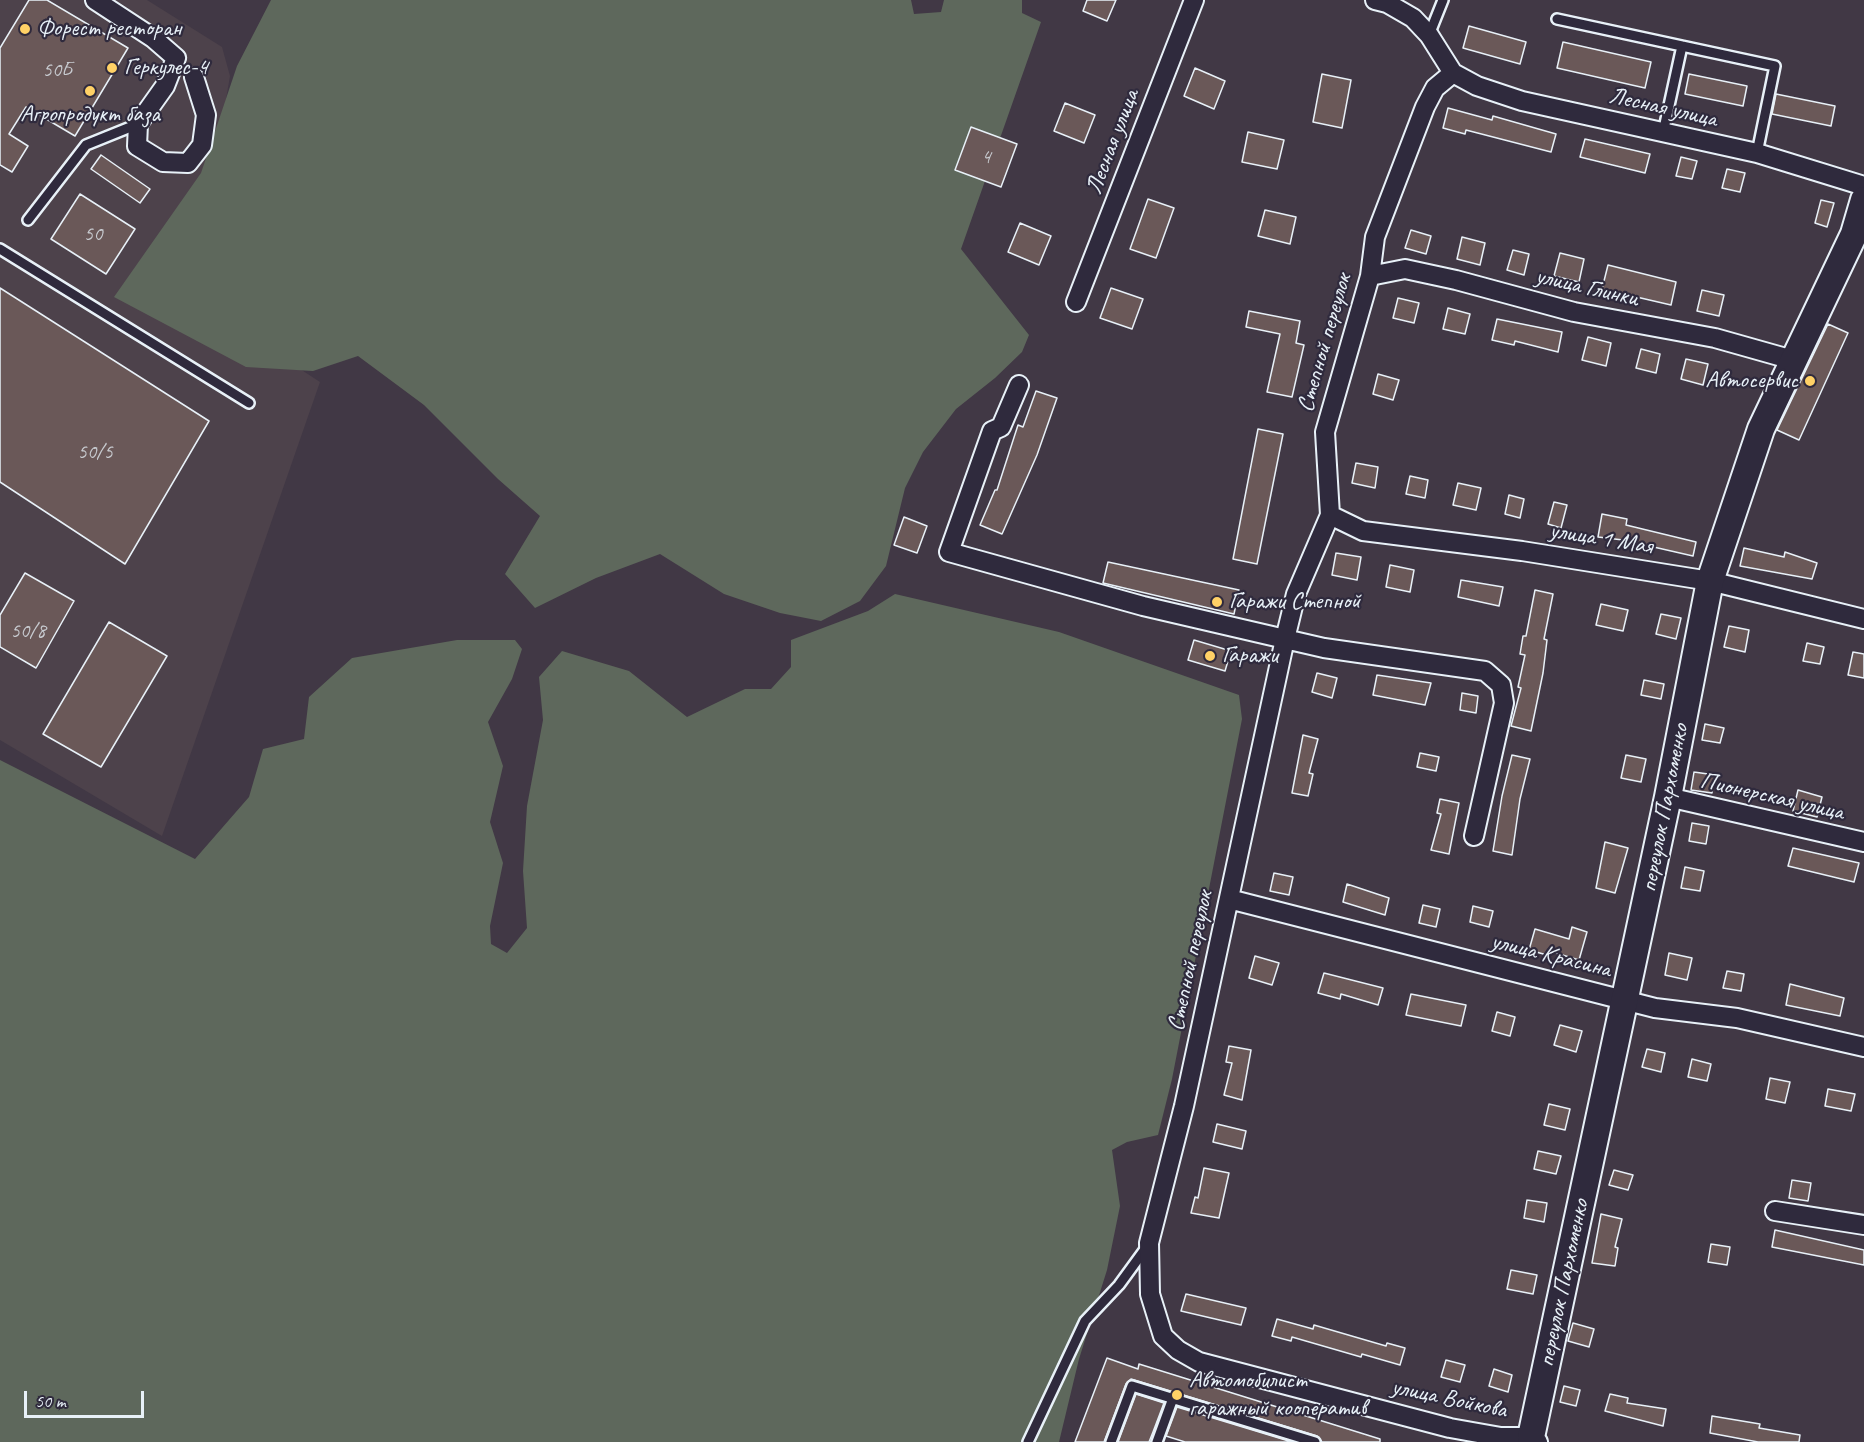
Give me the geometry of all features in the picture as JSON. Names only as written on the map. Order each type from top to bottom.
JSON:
[{"type":"street","points":[[94,0],[153,38],[176,58],[165,86],[138,124],[137,146],[163,162],[188,163],[202,145],[206,115],[194,77]]},
{"type":"street","name":"Лесная улица","points":[[1076,302],[1194,0]]},
{"type":"street","points":[[1376,0],[1387,3],[1413,18],[1429,35],[1453,73]]},
{"type":"street","name":"Лесная улица","points":[[1453,73],[1477,86],[1522,101],[1757,153],[1864,186]]},
{"type":"street","name":"Степной переулок","points":[[1150,1294],[1149,1243],[1184,1106],[1285,639],[1296,594],[1330,515],[1325,432],[1370,276],[1375,237],[1425,106],[1435,88],[1453,73]]},
{"type":"street","name":"переулок Пархоменко","points":[[1533,1440],[1668,797],[1710,581],[1746,469],[1793,360],[1854,234],[1864,200]]},
{"type":"street","name":"улица Глинки","points":[[1370,276],[1405,269],[1456,280],[1574,312],[1715,338],[1793,360]]},
{"type":"street","points":[[1019,385],[1001,427],[992,431],[988,440],[949,552],[1143,606],[1324,648],[1485,671],[1501,685],[1504,703],[1474,836]]},
{"type":"street","name":"улица 1 Мая","points":[[1330,515],[1362,531],[1522,551],[1710,581],[1864,619]]},
{"type":"street","name":"Пионерская улица","points":[[1668,797],[1864,842]]},
{"type":"street","name":"улица Красина","points":[[1229,898],[1655,1008],[1737,1018],[1864,1047]]},
{"type":"street","points":[[1775,1211],[1864,1225]]},
{"type":"street","name":"улица Войкова","points":[[1150,1294],[1163,1336],[1178,1350],[1199,1362],[1450,1428],[1533,1440]]},
{"type":"lane","points":[[1429,35],[1443,0]]},
{"type":"lane","points":[[1557,19],[1774,66],[1757,153]]},
{"type":"lane","points":[[1663,133],[1683,46]]},
{"type":"lane","points":[[28,220],[86,145],[138,124]]},
{"type":"lane","points":[[0,249],[249,404]]},
{"type":"lane","points":[[1028,1442],[1081,1328],[1119,1285],[1149,1243]]},
{"type":"lane","points":[[1111,1442],[1132,1386],[1315,1442]]},
{"type":"lane","points":[[1160,1441],[1173,1398]]},
{"type":"shaded area","points":[[0,0],[147,0],[222,47],[230,76],[206,215],[199,303],[320,382],[162,836],[0,740]]},
{"type":"green space","points":[[271,0],[911,0],[914,14],[941,12],[944,0],[1022,0],[1022,13],[1041,22],[961,249],[1029,335],[1022,352],[995,378],[956,409],[923,452],[905,488],[886,566],[860,601],[821,621],[780,613],[724,594],[660,554],[596,578],[535,608],[505,574],[540,516],[498,479],[424,405],[358,356],[313,371],[246,367],[114,297],[201,173],[237,66]]},
{"type":"green space","points":[[895,594],[1059,632],[1239,695],[1242,719],[1172,1079],[1158,1135],[1127,1142],[1112,1150],[1120,1206],[1107,1270],[1079,1359],[1059,1442],[0,1442],[0,760],[195,859],[249,797],[263,749],[304,739],[309,697],[352,658],[457,640],[515,640],[522,649],[512,679],[488,722],[503,766],[490,822],[503,863],[490,926],[491,944],[507,953],[527,928],[523,871],[527,806],[543,720],[539,677],[562,651],[629,671],[687,717],[745,689],[771,689],[791,667],[791,640],[868,611]]},
{"type":"building","points":[[29,0],[47,0],[128,48],[75,136],[26,107],[9,134],[28,146],[12,172],[0,165],[0,48]]},
{"type":"building","points":[[1087,0],[1116,0],[1107,21],[1083,11]]},
{"type":"building","points":[[1469,26],[1526,42],[1520,64],[1463,48]]},
{"type":"building","points":[[1563,42],[1651,62],[1645,88],[1557,68]]},
{"type":"building","points":[[1195,68],[1225,81],[1214,109],[1184,96]]},
{"type":"building","points":[[1322,74],[1351,80],[1342,128],[1313,122]]},
{"type":"building","points":[[1689,74],[1747,86],[1743,106],[1685,94]]},
{"type":"building","points":[[1776,94],[1835,106],[1831,126],[1772,114]]},
{"type":"building","points":[[1065,103],[1095,115],[1084,143],[1054,131]]},
{"type":"building","points":[[1448,108],[1492,120],[1493,116],[1556,134],[1551,152],[1466,130],[1465,134],[1443,128]]},
{"type":"building","points":[[971,127],[1017,144],[1001,187],[955,170]]},
{"type":"building","points":[[1248,132],[1284,140],[1277,169],[1242,162]]},
{"type":"building","points":[[1585,139],[1650,154],[1645,173],[1580,157]]},
{"type":"building","points":[[101,155],[150,189],[140,203],[91,169]]},
{"type":"building","points":[[1681,157],[1697,161],[1692,179],[1676,176]]},
{"type":"building","points":[[1727,169],[1745,173],[1740,192],[1722,188]]},
{"type":"building","points":[[80,194],[135,229],[106,274],[51,239]]},
{"type":"building","points":[[1148,199],[1174,208],[1156,258],[1130,249]]},
{"type":"building","points":[[1821,200],[1834,203],[1827,227],[1815,223]]},
{"type":"building","points":[[1265,210],[1296,217],[1290,244],[1258,236]]},
{"type":"building","points":[[1020,223],[1051,236],[1039,265],[1008,252]]},
{"type":"building","points":[[1411,230],[1431,236],[1426,254],[1405,248]]},
{"type":"building","points":[[1462,237],[1485,243],[1480,265],[1457,259]]},
{"type":"building","points":[[1513,250],[1529,254],[1524,275],[1507,270]]},
{"type":"building","points":[[1560,253],[1584,259],[1579,282],[1554,276]]},
{"type":"building","points":[[1608,265],[1676,282],[1671,305],[1602,289]]},
{"type":"building","points":[[0,288],[209,421],[125,564],[0,482]]},
{"type":"building","points":[[1111,288],[1143,299],[1132,329],[1100,318]]},
{"type":"building","points":[[1702,290],[1724,295],[1719,316],[1697,311]]},
{"type":"building","points":[[1398,298],[1419,303],[1414,323],[1393,318]]},
{"type":"building","points":[[1448,308],[1470,314],[1465,334],[1443,329]]},
{"type":"building","points":[[1249,311],[1300,321],[1296,343],[1304,345],[1292,397],[1267,392],[1280,334],[1246,327]]},
{"type":"building","points":[[1497,319],[1562,332],[1558,352],[1515,341],[1514,345],[1492,340]]},
{"type":"building","name":"Автосервис","points":[[1828,324],[1848,333],[1799,440],[1777,430]]},
{"type":"building","points":[[1588,337],[1611,343],[1606,366],[1582,360]]},
{"type":"building","points":[[1641,349],[1660,354],[1656,373],[1636,368]]},
{"type":"building","points":[[1686,359],[1708,364],[1703,385],[1681,379]]},
{"type":"building","points":[[1378,374],[1399,380],[1393,400],[1373,394]]},
{"type":"building","points":[[1036,391],[1057,398],[1037,455],[1002,534],[980,525],[997,490],[1018,425],[1023,427]]},
{"type":"building","points":[[1258,429],[1283,434],[1257,564],[1233,559]]},
{"type":"building","points":[[1356,463],[1378,467],[1375,488],[1352,483]]},
{"type":"building","points":[[1410,476],[1428,480],[1425,498],[1406,494]]},
{"type":"building","points":[[1458,483],[1481,488],[1476,510],[1453,505]]},
{"type":"building","points":[[1509,495],[1524,499],[1520,518],[1505,514]]},
{"type":"building","points":[[1554,502],[1567,505],[1561,528],[1548,524]]},
{"type":"building","points":[[1602,514],[1627,519],[1626,525],[1696,542],[1693,556],[1623,540],[1598,537]]},
{"type":"building","points":[[904,517],[927,526],[917,553],[894,545]]},
{"type":"building","points":[[1744,548],[1784,557],[1785,552],[1817,563],[1812,579],[1740,566]]},
{"type":"building","points":[[1336,553],[1361,557],[1357,580],[1332,575]]},
{"type":"building","points":[[1108,562],[1239,590],[1234,614],[1103,583]]},
{"type":"building","points":[[1390,565],[1414,570],[1410,592],[1386,587]]},
{"type":"building","points":[[25,573],[74,601],[36,668],[0,647],[0,615]]},
{"type":"building","points":[[1461,580],[1503,587],[1499,606],[1458,597]]},
{"type":"building","points":[[1535,590],[1553,594],[1544,639],[1547,640],[1543,673],[1531,731],[1511,726],[1521,688],[1518,687],[1525,655],[1520,654],[1523,636],[1526,636]]},
{"type":"building","points":[[1601,604],[1628,610],[1623,631],[1596,625]]},
{"type":"building","points":[[1661,614],[1681,618],[1676,639],[1656,634]]},
{"type":"building","points":[[109,622],[167,656],[101,767],[43,734]]},
{"type":"building","points":[[1729,626],[1749,630],[1745,652],[1724,647]]},
{"type":"building","name":"Гаражи","points":[[1194,640],[1231,651],[1225,671],[1188,660]]},
{"type":"building","points":[[1807,643],[1824,647],[1820,664],[1803,661]]},
{"type":"building","points":[[1853,652],[1864,654],[1864,678],[1848,675]]},
{"type":"building","points":[[1317,673],[1337,678],[1332,698],[1312,692]]},
{"type":"building","points":[[1377,675],[1431,683],[1425,705],[1373,695]]},
{"type":"building","points":[[1644,680],[1664,684],[1661,699],[1641,695]]},
{"type":"building","points":[[1462,693],[1478,696],[1476,713],[1460,710]]},
{"type":"building","points":[[1705,724],[1724,728],[1720,743],[1702,740]]},
{"type":"building","points":[[1303,735],[1318,739],[1309,773],[1313,774],[1308,796],[1292,793]]},
{"type":"building","points":[[1420,753],[1439,757],[1436,771],[1417,767]]},
{"type":"building","points":[[1512,755],[1530,759],[1520,799],[1512,855],[1493,851],[1502,796]]},
{"type":"building","points":[[1626,755],[1646,759],[1641,782],[1621,778]]},
{"type":"building","points":[[1694,772],[1715,775],[1712,793],[1691,790]]},
{"type":"building","points":[[1798,790],[1822,797],[1817,817],[1793,811]]},
{"type":"building","points":[[1440,799],[1459,803],[1449,854],[1431,850],[1441,814],[1437,813]]},
{"type":"building","points":[[1692,823],[1709,826],[1706,844],[1689,841]]},
{"type":"building","points":[[1605,842],[1628,848],[1615,893],[1596,888]]},
{"type":"building","points":[[1793,848],[1859,863],[1854,882],[1788,866]]},
{"type":"building","points":[[1685,867],[1704,871],[1700,891],[1681,888]]},
{"type":"building","points":[[1274,873],[1293,877],[1289,895],[1270,891]]},
{"type":"building","points":[[1347,884],[1389,898],[1385,915],[1343,902]]},
{"type":"building","points":[[1423,905],[1440,909],[1436,927],[1419,923]]},
{"type":"building","points":[[1473,906],[1493,911],[1489,927],[1470,922]]},
{"type":"building","points":[[1572,927],[1587,932],[1579,960],[1549,951],[1547,955],[1529,950],[1535,929],[1569,939]]},
{"type":"building","points":[[1669,953],[1692,958],[1687,980],[1665,975]]},
{"type":"building","points":[[1255,956],[1279,963],[1272,985],[1249,978]]},
{"type":"building","points":[[1727,971],[1744,974],[1741,991],[1723,988]]},
{"type":"building","points":[[1324,973],[1383,988],[1378,1005],[1341,994],[1340,999],[1318,993]]},
{"type":"building","points":[[1790,984],[1844,998],[1840,1016],[1786,1005]]},
{"type":"building","points":[[1411,994],[1466,1005],[1461,1026],[1406,1015]]},
{"type":"building","points":[[1497,1012],[1515,1017],[1510,1036],[1492,1031]]},
{"type":"building","points":[[1560,1025],[1582,1031],[1576,1052],[1554,1045]]},
{"type":"building","points":[[1229,1046],[1251,1050],[1242,1100],[1224,1095],[1232,1063],[1226,1062]]},
{"type":"building","points":[[1647,1049],[1665,1053],[1661,1072],[1642,1067]]},
{"type":"building","points":[[1692,1059],[1711,1064],[1707,1081],[1688,1077]]},
{"type":"building","points":[[1770,1078],[1790,1082],[1785,1103],[1766,1099]]},
{"type":"building","points":[[1828,1089],[1855,1094],[1851,1111],[1825,1106]]},
{"type":"building","points":[[1549,1104],[1570,1109],[1565,1130],[1544,1125]]},
{"type":"building","points":[[1217,1124],[1246,1131],[1242,1149],[1213,1142]]},
{"type":"building","points":[[1538,1151],[1561,1156],[1556,1174],[1534,1169]]},
{"type":"building","points":[[1204,1168],[1229,1173],[1219,1218],[1191,1213],[1195,1197],[1198,1198]]},
{"type":"building","points":[[1614,1170],[1633,1175],[1628,1190],[1609,1185]]},
{"type":"building","points":[[1792,1180],[1811,1183],[1808,1201],[1789,1198]]},
{"type":"building","points":[[1527,1200],[1547,1203],[1544,1222],[1524,1218]]},
{"type":"building","points":[[1601,1214],[1622,1219],[1615,1247],[1618,1248],[1615,1266],[1592,1263]]},
{"type":"building","points":[[1775,1230],[1864,1250],[1864,1265],[1772,1247]]},
{"type":"building","points":[[1711,1244],[1730,1247],[1727,1265],[1708,1262]]},
{"type":"building","points":[[1511,1270],[1537,1275],[1533,1294],[1507,1289]]},
{"type":"building","points":[[1186,1294],[1246,1308],[1241,1325],[1181,1311]]},
{"type":"building","points":[[1277,1319],[1313,1329],[1314,1325],[1386,1346],[1387,1343],[1405,1348],[1400,1365],[1362,1354],[1361,1357],[1292,1337],[1291,1341],[1272,1336]]},
{"type":"building","points":[[1573,1323],[1594,1329],[1589,1347],[1568,1341]]},
{"type":"building","points":[[1107,1358],[1138,1369],[1139,1364],[1380,1439],[1380,1442],[1322,1442],[1317,1436],[1131,1379],[1126,1384],[1104,1442],[1075,1442]]},
{"type":"building","points":[[1446,1360],[1465,1365],[1460,1382],[1441,1377]]},
{"type":"building","points":[[1494,1369],[1512,1375],[1508,1392],[1489,1386]]},
{"type":"building","points":[[1564,1386],[1580,1390],[1576,1406],[1560,1402]]},
{"type":"building","points":[[1136,1394],[1164,1403],[1149,1442],[1118,1442]]},
{"type":"building","points":[[1610,1394],[1628,1398],[1627,1403],[1666,1409],[1663,1426],[1605,1411]]},
{"type":"building","points":[[1177,1407],[1292,1442],[1185,1442],[1166,1436]]},
{"type":"building","points":[[1712,1416],[1760,1424],[1759,1428],[1800,1435],[1799,1442],[1758,1442],[1710,1433]]},
{"type":"place","name":"Форест ресторан","points":[[25,29]]},
{"type":"place","name":"Геркулес-4","points":[[112,68]]},
{"type":"place","name":"Агропродукт база","points":[[90,91]]},
{"type":"place","name":"Автосервис","points":[[1810,381]]},
{"type":"place","name":"Гаражи Степной","points":[[1217,602]]},
{"type":"place","name":"Гаражи","points":[[1210,656]]},
{"type":"place","name":"Автомобилист гаражный кооператив","points":[[1177,1395]]}]
